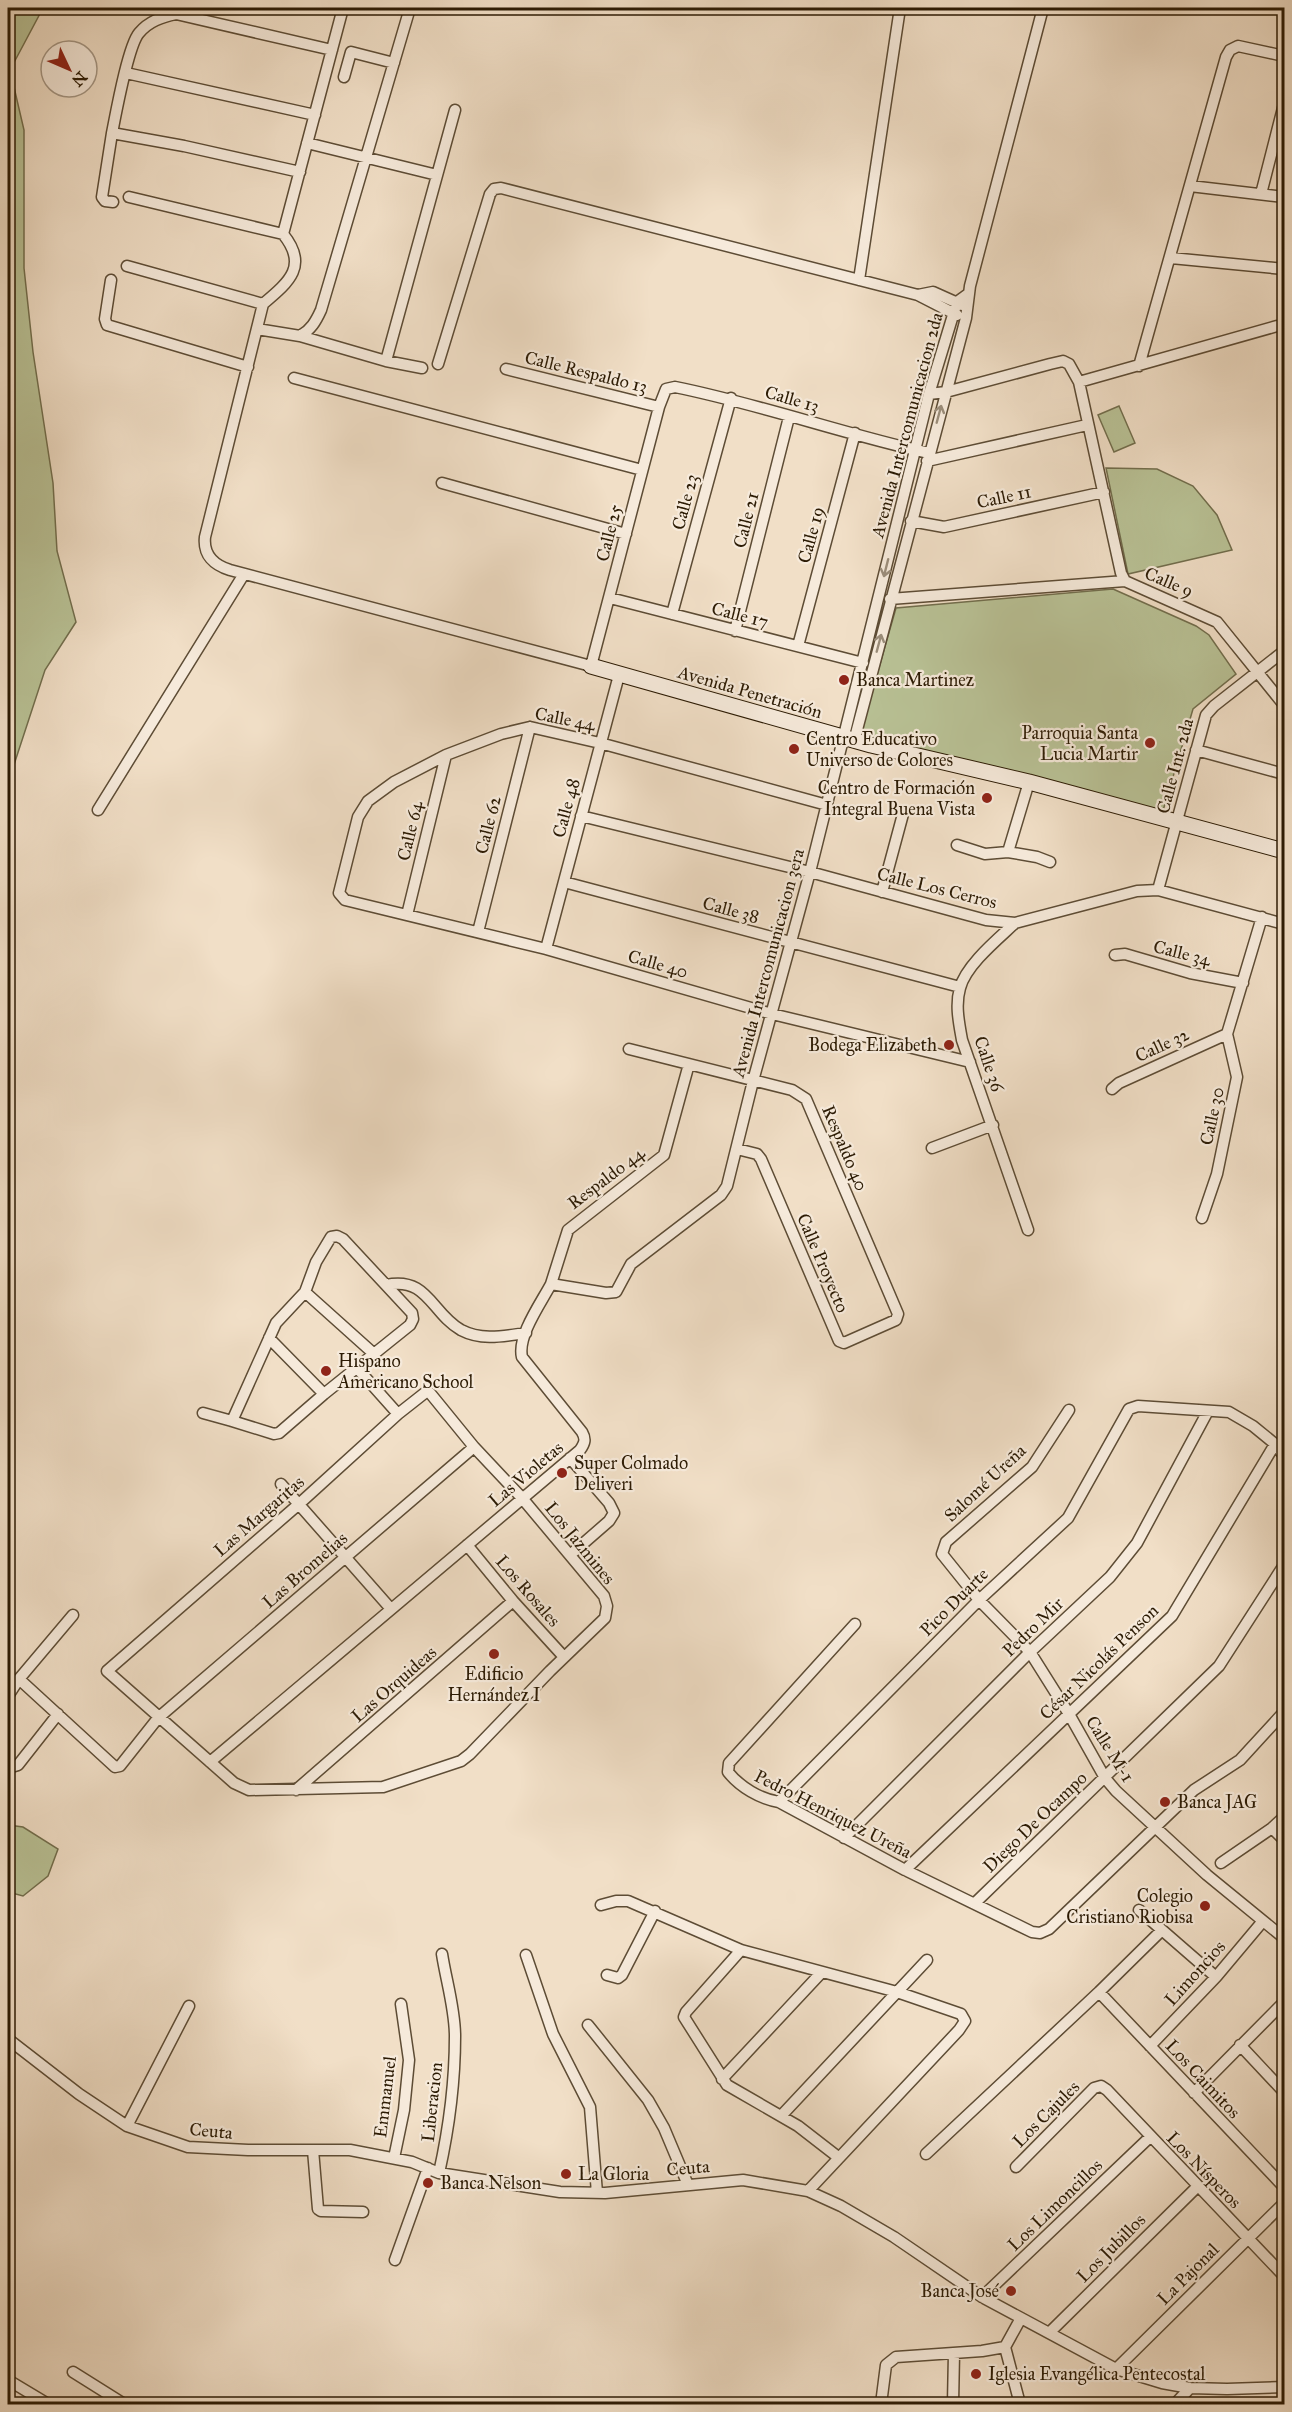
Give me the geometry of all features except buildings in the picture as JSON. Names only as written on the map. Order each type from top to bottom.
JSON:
[{"type":"street","points":[[283,234],[343,8]]},
{"type":"street","points":[[300,336],[307,332],[321,310],[410,8]]},
{"type":"street","points":[[858,280],[900,8]]},
{"type":"street","points":[[968,294],[1043,8]]},
{"type":"street","points":[[113,202],[105,201],[102,197],[112,133],[126,73],[138,34],[158,18],[176,14],[332,50]]},
{"type":"street","points":[[1140,366],[1226,57],[1230,50],[1238,46],[1284,56]]},
{"type":"street","points":[[344,77],[351,52],[394,63]]},
{"type":"street","points":[[126,73],[315,115]]},
{"type":"street","points":[[1261,194],[1284,104]]},
{"type":"street","points":[[386,361],[454,110]]},
{"type":"street","points":[[112,133],[184,146],[300,172]]},
{"type":"street","points":[[307,143],[437,175]]},
{"type":"street","points":[[1190,186],[1284,196]]},
{"type":"street","points":[[438,364],[490,194],[494,189],[501,188],[918,295],[933,292],[967,314]]},
{"type":"street","points":[[111,280],[105,319],[107,325],[248,367],[263,304],[287,284],[292,277],[296,263],[292,245],[283,234],[129,197]]},
{"type":"street","points":[[1170,258],[1284,269]]},
{"type":"street","points":[[127,266],[263,304]]},
{"type":"street","name":"Avenida Intercomunicacion 2da","points":[[849,739],[863,663],[929,394],[955,308],[968,294]]},
{"type":"street","name":"Avenida Intercomunicacion 2da","points":[[849,739],[890,599],[967,314],[968,294]]},
{"type":"street","points":[[929,394],[946,392],[1063,361],[1069,364],[1079,382],[1276,326]]},
{"type":"street","points":[[257,329],[300,336],[386,361],[422,368]]},
{"type":"street","name":"Avenida Penetración","points":[[248,367],[204,544],[209,557],[222,567],[591,666],[849,739],[1029,782],[1284,851]]},
{"type":"street","name":"Calle Respaldo 13","points":[[506,369],[658,407]]},
{"type":"street","points":[[294,378],[642,470]]},
{"type":"street","name":"Calle 9","points":[[1079,382],[1087,425],[1098,459],[1121,573],[1125,582],[1217,622],[1284,705]]},
{"type":"street","name":"Calle 13","points":[[658,407],[666,389],[670,387],[730,398],[789,417],[916,450],[928,457]]},
{"type":"street","name":"Calle 23","points":[[672,614],[730,398]]},
{"type":"street","name":"Calle 25","points":[[591,666],[658,407]]},
{"type":"street","name":"Calle 21","points":[[735,631],[789,417]]},
{"type":"street","points":[[928,457],[1087,425]]},
{"type":"street","name":"Calle 19","points":[[798,646],[855,433]]},
{"type":"street","points":[[442,483],[626,534]]},
{"type":"street","name":"Calle 11","points":[[911,521],[944,527],[1104,492]]},
{"type":"street","points":[[98,810],[244,574]]},
{"type":"street","points":[[890,599],[1125,582]]},
{"type":"street","name":"Calle 17","points":[[610,598],[863,663]]},
{"type":"street","name":"Calle Int. 2da","points":[[1158,890],[1206,715],[1214,706],[1284,651]]},
{"type":"street","name":"Calle 48","points":[[546,950],[619,675]]},
{"type":"street","name":"Calle 44","points":[[339,893],[358,818],[368,801],[394,782],[446,755],[501,734],[530,727],[600,742],[827,805]]},
{"type":"street","name":"Calle 62","points":[[478,932],[530,727]]},
{"type":"street","name":"Avenida Intercomunicacion 3era","points":[[551,1284],[616,1293],[631,1264],[721,1196],[728,1186],[753,1081],[827,805],[849,739]]},
{"type":"street","points":[[1196,750],[1284,774]]},
{"type":"street","name":"Calle 64","points":[[407,915],[446,755]]},
{"type":"street","points":[[1008,852],[1029,782]]},
{"type":"street","points":[[882,892],[903,814]]},
{"type":"street","name":"Calle Los Cerros","points":[[581,816],[810,872],[986,920],[1015,923],[1137,891],[1158,890],[1284,924]]},
{"type":"street","points":[[957,845],[985,855],[1008,852],[1050,862]]},
{"type":"street","name":"Calle 38","points":[[564,882],[960,987]]},
{"type":"street","name":"Calle 40","points":[[339,893],[345,900],[546,950],[772,1014],[970,1062]]},
{"type":"street","points":[[1227,1034],[1262,917]]},
{"type":"street","name":"Calle 36","points":[[1015,923],[984,952],[960,987],[957,1016],[970,1062],[1028,1230]]},
{"type":"street","name":"Calle 34","points":[[1115,955],[1125,954],[1190,974],[1243,983]]},
{"type":"street","name":"Calle 32","points":[[1112,1089],[1119,1083],[1227,1034]]},
{"type":"street","name":"Calle 30","points":[[1202,1218],[1217,1174],[1237,1077],[1227,1034]]},
{"type":"street","name":"Respaldo 40","points":[[630,1049],[801,1094],[806,1099],[898,1314]]},
{"type":"street","name":"Respaldo 44","points":[[551,1284],[568,1230],[664,1155],[689,1064]]},
{"type":"street","points":[[932,1148],[993,1125]]},
{"type":"street","name":"Calle Proyecto","points":[[737,1149],[757,1154],[761,1159],[839,1341],[844,1343],[896,1320],[898,1314]]},
{"type":"street","points":[[203,1413],[274,1434],[279,1433],[410,1324],[413,1319],[412,1313],[337,1236],[331,1237],[316,1262],[305,1292],[276,1323],[232,1421]]},
{"type":"street","points":[[386,1285],[406,1283],[427,1294],[453,1325],[463,1331],[491,1337],[526,1333]]},
{"type":"street","name":"Las Violetas","points":[[210,1762],[584,1444],[585,1437],[522,1357],[521,1344],[551,1284]]},
{"type":"street","points":[[305,1292],[374,1353]]},
{"type":"street","points":[[270,1338],[324,1394]]},
{"type":"street","points":[[357,1368],[398,1414]]},
{"type":"street","name":"Las Margaritas","points":[[158,1718],[110,1676],[108,1668],[299,1504],[398,1414],[422,1394],[430,1394]]},
{"type":"street","name":"Los Jazmines","points":[[430,1394],[474,1447],[522,1498],[604,1596],[607,1606],[605,1618],[564,1658]]},
{"type":"street","name":"Pico Duarte","points":[[779,1802],[979,1600],[1068,1518],[1130,1409],[1138,1406],[1208,1411]]},
{"type":"street","name":"Salomé Ureña","points":[[942,1548],[1032,1467],[1069,1410]]},
{"type":"street","points":[[1208,1411],[1228,1412],[1253,1426],[1275,1444],[1284,1456]]},
{"type":"street","name":"Pedro Mir","points":[[844,1838],[1030,1652],[1110,1577],[1137,1543],[1208,1411]]},
{"type":"street","name":"César Nicolás Penson","points":[[905,1870],[1172,1616],[1275,1444]]},
{"type":"street","name":"Las Bromelias","points":[[57,1714],[118,1767],[158,1718],[474,1447]]},
{"type":"street","points":[[570,1458],[609,1503],[614,1513],[609,1521],[570,1555]]},
{"type":"street","points":[[281,1484],[391,1609]]},
{"type":"street","name":"Los Rosales","points":[[467,1545],[564,1658]]},
{"type":"street","name":"Calle M-1","points":[[942,1548],[942,1554],[979,1600],[1030,1652],[1069,1713],[1105,1778],[1116,1791],[1155,1828],[1284,1938]]},
{"type":"street","name":"Diego De Ocampo","points":[[975,1903],[1219,1666],[1282,1574]]},
{"type":"street","name":"Las Orquideas","points":[[296,1790],[513,1601]]},
{"type":"street","points":[[8,1696],[19,1679],[73,1616]]},
{"type":"street","name":"Pedro Henriquez Ureña","points":[[855,1624],[729,1763],[728,1772],[737,1783],[770,1801],[779,1802],[905,1870],[1032,1932],[1040,1933],[1049,1929],[1155,1828]]},
{"type":"street","points":[[158,1718],[234,1783],[249,1791],[382,1787],[461,1761],[564,1658]]},
{"type":"street","points":[[8,1768],[18,1765],[57,1714],[19,1679]]},
{"type":"street","points":[[1155,1828],[1194,1790],[1240,1760],[1284,1712]]},
{"type":"street","points":[[1221,1863],[1272,1828],[1284,1816]]},
{"type":"street","points":[[1272,1828],[1284,1840]]},
{"type":"street","points":[[601,1905],[622,1900],[655,1911],[741,1950],[897,1992],[961,2014],[965,2021],[959,2030],[808,2191]]},
{"type":"street","points":[[1139,1910],[1216,1977]]},
{"type":"street","points":[[607,1975],[618,1978],[622,1975],[655,1911]]},
{"type":"street","name":"Limoncios","points":[[1150,2046],[1216,1977],[1263,1921]]},
{"type":"street","points":[[926,2154],[1162,1930]]},
{"type":"street","points":[[741,1950],[684,2017],[727,2085],[782,2116],[838,2157]]},
{"type":"street","name":"Liberacion","points":[[395,2260],[446,2144],[455,2034],[442,1954]]},
{"type":"street","points":[[526,1955],[553,2034],[590,2107],[597,2193]]},
{"type":"street","points":[[782,2116],[927,1960]]},
{"type":"street","points":[[722,2079],[821,1973]]},
{"type":"street","name":"Los Caimitos","points":[[1099,1992],[1284,2187]]},
{"type":"street","points":[[1194,2093],[1284,2002]]},
{"type":"street","name":"Emmanuel","points":[[394,2158],[404,2110],[409,2060],[401,2004]]},
{"type":"street","points":[[127,2126],[189,2006]]},
{"type":"street","points":[[588,2025],[648,2100],[664,2128],[688,2185]]},
{"type":"street","name":"Ceuta","points":[[8,2039],[79,2094],[127,2126],[189,2147],[248,2150],[350,2150],[394,2158],[434,2171],[560,2192],[597,2193],[743,2180],[808,2191],[842,2206],[894,2237],[982,2297],[1116,2369],[1162,2383],[1190,2388],[1284,2387]]},
{"type":"street","points":[[1240,2045],[1284,2092]]},
{"type":"street","name":"Los Nísperos","points":[[1101,2086],[1284,2276]]},
{"type":"street","name":"Los Cajules","points":[[1016,2167],[1094,2088],[1101,2086]]},
{"type":"street","name":"Los Limoncillos","points":[[982,2297],[1150,2136]]},
{"type":"street","points":[[313,2150],[318,2209],[363,2212]]},
{"type":"street","name":"Los Jubillos","points":[[1049,2333],[1197,2187]]},
{"type":"street","name":"La Pajonal","points":[[1116,2369],[1284,2203]]},
{"type":"street","points":[[1020,2404],[1005,2347],[1021,2318]]},
{"type":"street","points":[[881,2404],[886,2366],[896,2357],[1005,2347]]},
{"type":"street","points":[[953,2404],[954,2353]]},
{"type":"street","points":[[73,2372],[124,2404]]},
{"type":"street","points":[[8,2380],[48,2404]]},
{"type":"street","points":[[1175,2404],[1190,2388]]},
{"type":"green space","points":[[8,8],[43,8],[10,70],[24,130],[24,268],[33,352],[53,483],[57,551],[76,622],[45,670],[8,783]]},
{"type":"green space","points":[[1119,406],[1135,443],[1114,452],[1098,415]]},
{"type":"green space","points":[[1106,468],[1157,469],[1193,486],[1217,515],[1232,550],[1128,574]]},
{"type":"green space","points":[[1113,589],[1196,626],[1209,635],[1236,674],[1193,709],[1162,814],[860,734],[896,608]]},
{"type":"green space","points":[[8,1825],[23,1827],[58,1849],[48,1876],[23,1896],[8,1892]]},
{"type":"place","name":"Banca Martinez","points":[[844,680]]},
{"type":"place","name":"Parroquia Santa Lucia Martir","points":[[1150,743]]},
{"type":"place","name":"Centro Educativo Universo de Colores","points":[[794,749]]},
{"type":"place","name":"Centro de Formación Integral Buena Vista","points":[[987,798]]},
{"type":"place","name":"Bodega Elizabeth","points":[[949,1045]]},
{"type":"place","name":"Hispano Americano School","points":[[326,1371]]},
{"type":"place","name":"Super Colmado Deliveri","points":[[562,1473]]},
{"type":"place","name":"Edificio Hernández I","points":[[494,1654]]},
{"type":"place","name":"Banca JAG","points":[[1165,1802]]},
{"type":"place","name":"Colegio Cristiano Riobisa","points":[[1205,1906]]},
{"type":"place","name":"La Gloria","points":[[566,2174]]},
{"type":"place","name":"Banca Nelson","points":[[428,2183]]},
{"type":"place","name":"Banca José","points":[[1011,2291]]},
{"type":"place","name":"Iglesia Evangélica Pentecostal","points":[[976,2374]]}]
